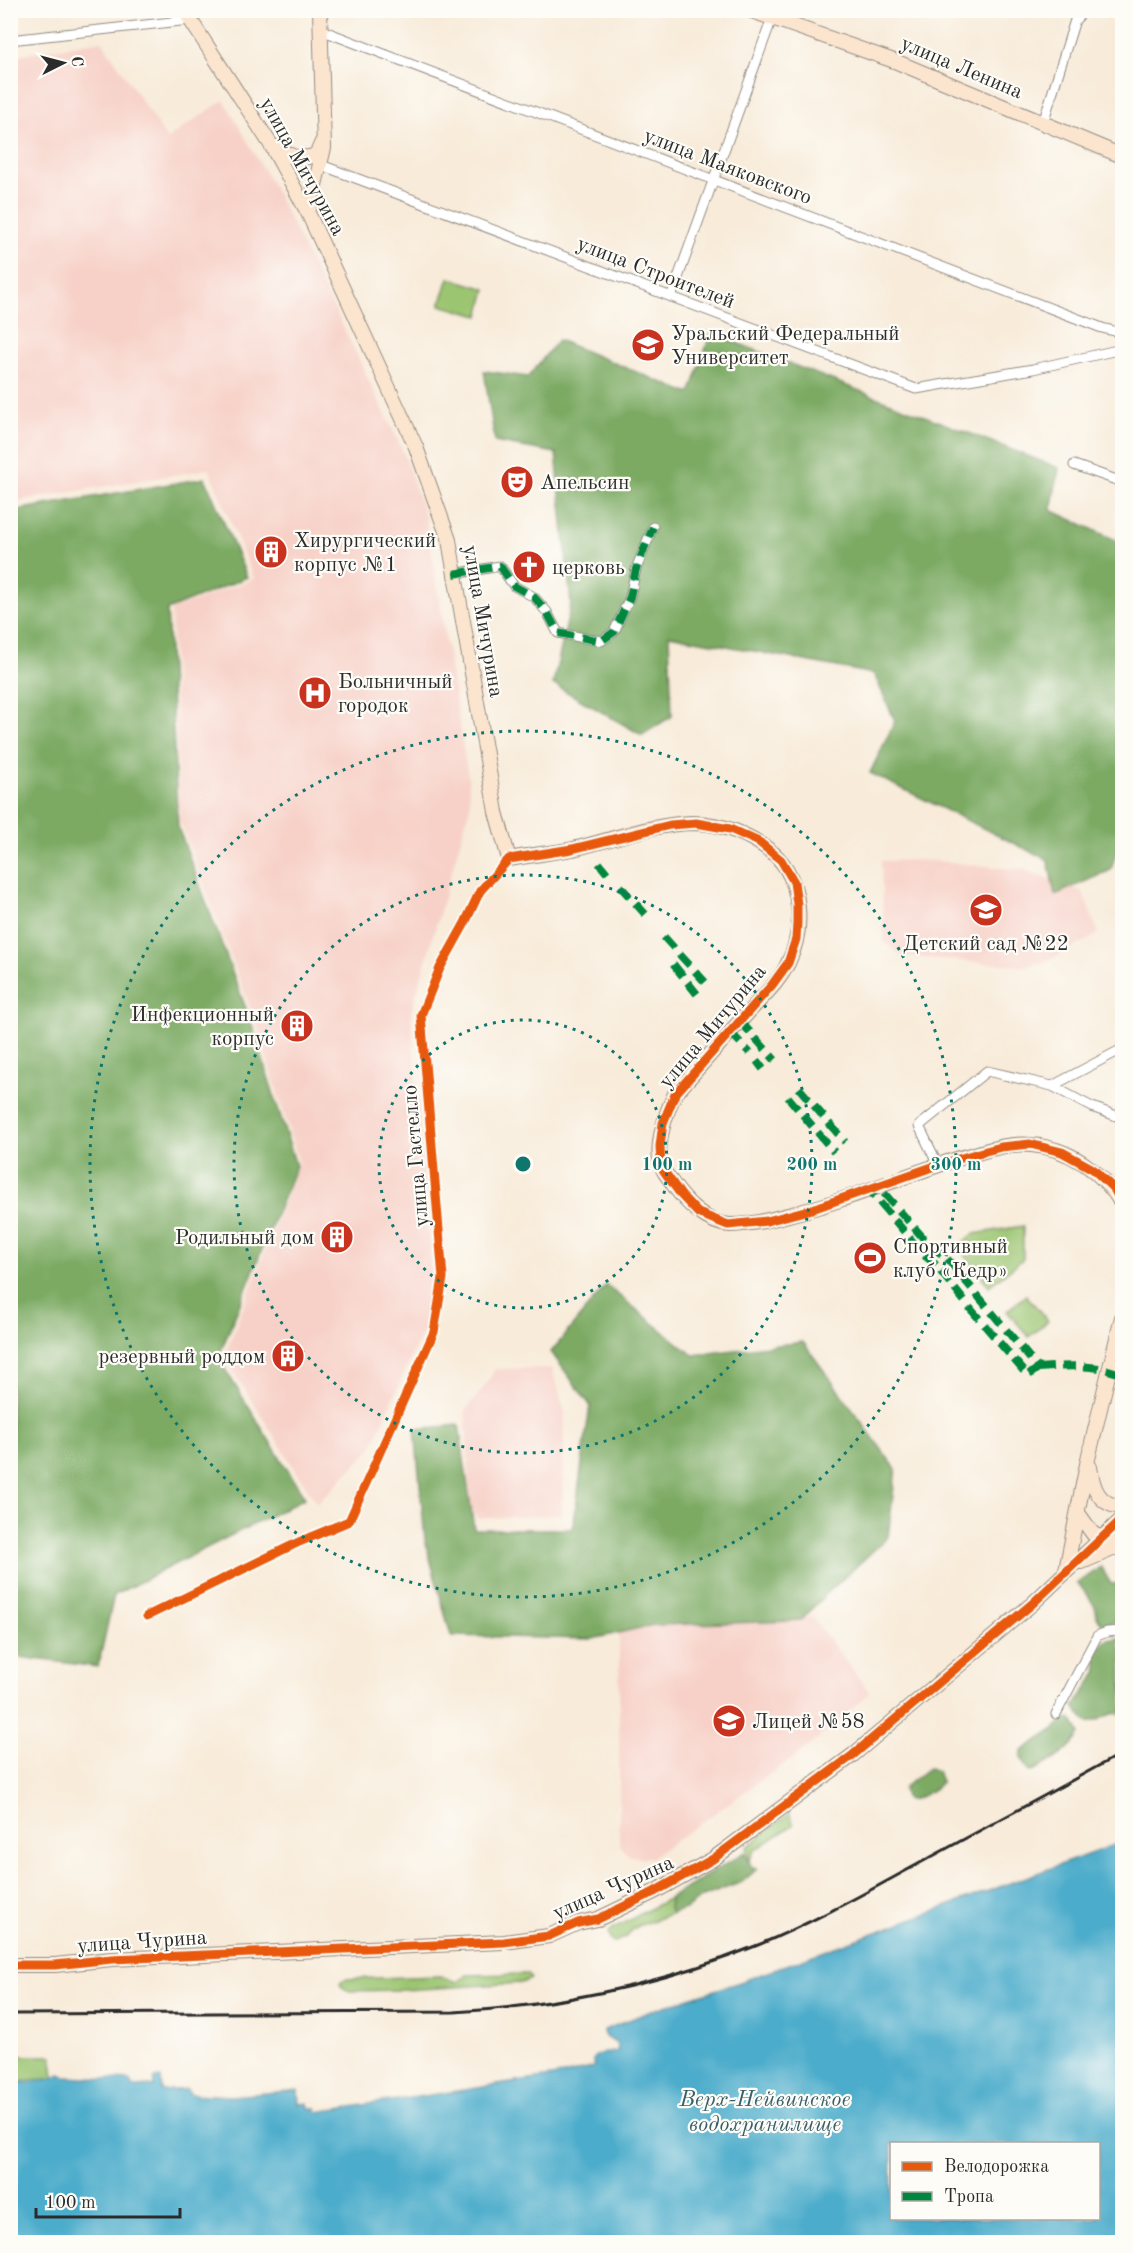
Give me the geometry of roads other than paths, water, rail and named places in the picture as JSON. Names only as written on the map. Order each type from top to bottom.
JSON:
[{"type":"street","points":[[309,213],[321,165],[323,139],[320,10]]},
{"type":"street","name":"улица Ленина","points":[[749,10],[773,15],[897,62],[1122,156]]},
{"type":"street","points":[[1043,123],[1075,21],[1085,10]]},
{"type":"street","points":[[10,40],[187,15]]},
{"type":"street","name":"улица Мичурина","points":[[187,15],[271,145],[309,213],[416,447],[449,540],[496,812],[509,859],[572,849],[670,825],[696,823],[730,829],[759,842],[781,860],[794,882],[796,939],[788,963],[772,986],[675,1094],[663,1124],[660,1146],[662,1167],[681,1195],[698,1213],[728,1225],[767,1221],[812,1209],[938,1165],[1001,1147],[1030,1144],[1062,1152],[1093,1169],[1113,1190],[1122,1204]]},
{"type":"street","points":[[671,297],[773,15]]},
{"type":"street","name":"улица Маяковского","points":[[321,30],[1102,328],[1122,333]]},
{"type":"street","points":[[271,145],[285,154],[304,160],[316,155],[323,139]]},
{"type":"street","name":"улица Строителей","points":[[321,165],[916,389],[1033,369],[1122,350]]},
{"type":"street","points":[[1074,465],[1122,482]]},
{"type":"street","points":[[454,574],[500,566],[514,586],[534,597],[547,612],[558,633],[601,641],[614,632],[618,624],[630,597],[636,569],[653,527]]},
{"type":"street","name":"улица Гастелло","points":[[147,1616],[299,1542],[349,1521],[377,1463],[434,1332],[443,1278],[421,1015],[440,968],[480,891],[509,859]]},
{"type":"street","points":[[1052,1086],[1122,1049]]},
{"type":"street","points":[[938,1165],[919,1126],[987,1071],[1052,1086],[1092,1107],[1122,1118]]},
{"type":"street","points":[[1066,1570],[1088,1459],[1122,1317]]},
{"type":"street","points":[[1088,1459],[1094,1490],[1098,1497],[1109,1504],[1122,1507]]},
{"type":"street","points":[[1078,1513],[1086,1527],[1102,1538],[1122,1543]]},
{"type":"street","points":[[1066,1570],[1122,1519]]},
{"type":"street","points":[[1066,1570],[1122,1543]]},
{"type":"street","name":"улица Чурина","points":[[10,1965],[56,1965],[112,1959],[504,1942],[549,1936],[578,1923],[598,1919],[654,1892],[713,1859],[853,1755],[1032,1604],[1066,1570]]},
{"type":"street","points":[[1056,1714],[1097,1636],[1107,1632],[1122,1631]]},
{"type":"water","name":"Верх-Нейвинское водохранилище","points":[[1122,1842],[1122,2242],[11,2242],[11,2085],[50,2079],[60,2074],[66,2077],[130,2080],[134,2087],[154,2086],[154,2079],[161,2078],[162,2091],[186,2089],[191,2094],[232,2096],[298,2090],[299,2104],[308,2103],[309,2108],[317,2108],[317,2112],[564,2075],[594,2067],[593,2060],[596,2055],[618,2051],[616,2043],[605,2037],[604,2030],[656,2009],[743,1981]]},
{"type":"railway","points":[[10,2014],[454,2012],[531,2004],[609,1991],[722,1959],[799,1927],[1122,1753]]},
{"type":"place","name":"Уральский Федеральный Университет","points":[[648,345]]},
{"type":"place","name":"Апельсин","points":[[517,482]]},
{"type":"place","name":"Хирургический корпус №1","points":[[271,552]]},
{"type":"place","name":"церковь","points":[[529,567]]},
{"type":"place","name":"Больничный городок","points":[[315,693]]},
{"type":"place","name":"Детский сад №22","points":[[986,910]]},
{"type":"place","name":"Инфекционный корпус","points":[[297,1026]]},
{"type":"place","name":"Родильный дом","points":[[337,1237]]},
{"type":"place","name":"Спортивный клуб «Кедр»","points":[[870,1258]]},
{"type":"place","name":"резервный роддом","points":[[288,1356]]},
{"type":"place","name":"Лицей №58","points":[[729,1721]]}]
